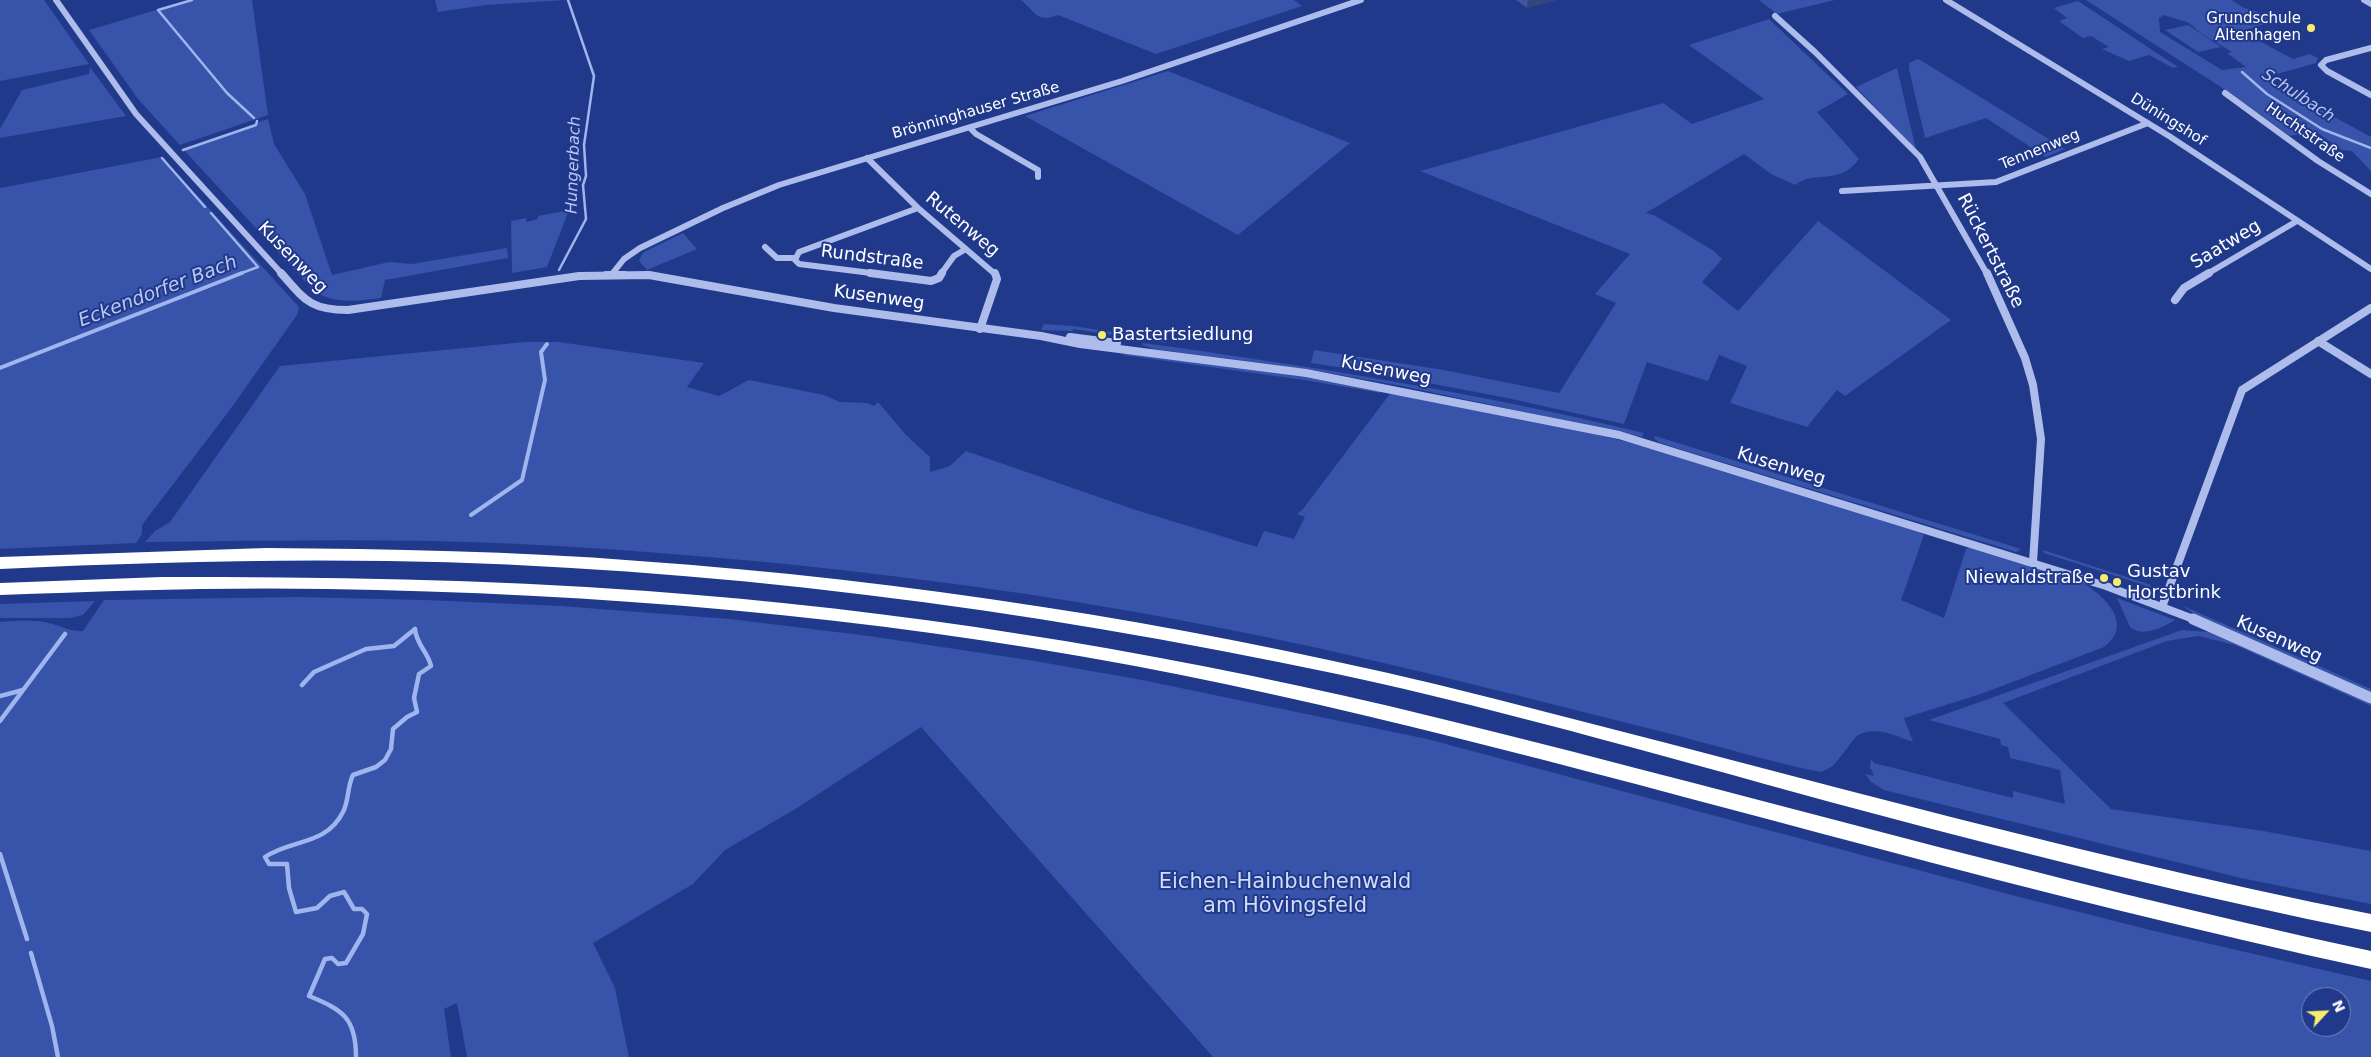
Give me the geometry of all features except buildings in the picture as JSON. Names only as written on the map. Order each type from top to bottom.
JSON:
[{"type":"highway","points":[[0,563],[104,558],[270,554],[396,556],[624,566],[766,577],[1050,613],[1342,669],[1499,706],[2044,850],[2371,923]]},
{"type":"highway","points":[[0,589],[85,585],[276,582],[490,586],[635,595],[843,615],[960,631],[1139,660],[1291,690],[1488,737],[2091,896],[2371,960]]},
{"type":"street","name":"Kusenweg","points":[[56,0],[136,114],[306,301],[317,308],[348,310],[579,276],[612,274],[684,287],[713,288],[834,308],[1041,336],[1080,344],[1306,373],[1619,435],[2033,562],[2162,607],[2371,698]]},
{"type":"street","name":"Brönninghauser Straße","points":[[612,274],[633,252],[723,208],[779,185],[1122,81],[1361,0]]},
{"type":"street","name":"Düningshof","points":[[1946,0],[2148,123],[2371,269]]},
{"type":"street","points":[[2364,0],[2371,4]]},
{"type":"street","name":"Rückertstraße","points":[[1776,16],[1815,52],[1920,157],[1938,185],[1989,276],[2025,358],[2033,385],[2042,439],[2033,562]]},
{"type":"street","points":[[2371,48],[2326,60],[2321,65],[2327,71],[2371,95]]},
{"type":"street","name":"Huchtstraße","points":[[2225,93],[2318,161],[2371,194]]},
{"type":"street","name":"Tennenweg","points":[[1842,191],[1996,182],[2148,123]]},
{"type":"street","points":[[970,128],[974,133],[1035,168],[1039,173],[1038,177]]},
{"type":"street","name":"Rutenweg","points":[[867,158],[918,208],[997,276],[980,329]]},
{"type":"street","name":"Rundstraße","points":[[795,258],[796,254],[802,250],[918,208]]},
{"type":"street","name":"Saatweg","points":[[2176,300],[2184,288],[2297,220]]},
{"type":"street","name":"Rundstraße","points":[[765,247],[777,258],[795,258]]},
{"type":"street","name":"Rundstraße","points":[[795,258],[800,264],[931,281],[939,278],[954,256],[966,249]]},
{"type":"street","points":[[2162,607],[2242,390],[2371,308]]},
{"type":"street","points":[[2318,341],[2371,374]]},
{"type":"green space","points":[[0,0],[44,0],[89,64],[0,81]]},
{"type":"green space","points":[[190,0],[252,0],[268,115],[180,145],[138,99],[89,30]]},
{"type":"green space","points":[[435,0],[566,0],[486,5],[438,12]]},
{"type":"green space","points":[[1021,0],[1294,0],[1302,6],[1156,54],[1058,15],[1041,17]]},
{"type":"green space","points":[[1759,0],[1835,0],[1777,14]]},
{"type":"green space","points":[[2086,0],[2232,0],[2244,8],[2259,12],[2272,22],[2241,31],[2293,59],[2310,54],[2318,58],[2316,63],[2263,78],[2371,137],[2371,171],[2352,151],[2342,150],[2315,131],[2290,136],[2230,93]],"holes":[[[2164,15],[2189,23],[2202,34],[2232,52],[2227,53],[2246,67],[2222,70],[2160,32],[2159,18]]]},
{"type":"green space","points":[[2078,1],[2178,67],[2173,68],[2149,55],[2129,61],[2102,49],[2109,47],[2091,36],[2083,38],[2059,21],[2067,18],[2054,8]]},
{"type":"green space","points":[[1769,19],[1848,94],[1817,112],[1859,159],[1851,168],[1843,173],[1803,180],[1795,185],[1771,174],[1744,154],[1646,213],[1654,215],[1714,251],[1722,259],[1702,282],[1738,311],[1818,221],[1951,320],[1845,396],[1837,390],[1807,427],[1730,403],[1747,366],[1719,355],[1708,381],[1647,362],[1624,424],[1507,398],[1366,371],[1311,363],[1314,350],[1444,370],[1559,393],[1616,303],[1595,294],[1630,254],[1420,171],[1663,103],[1692,124],[1764,99],[1689,45]]},
{"type":"green space","points":[[2188,25],[2221,47],[2198,52],[2165,30]]},
{"type":"green space","points":[[1918,59],[2065,149],[2046,157],[1986,118],[1925,138],[1909,69],[1909,63]]},
{"type":"green space","points":[[90,67],[126,116],[0,138],[0,129],[22,90],[89,74]]},
{"type":"green space","points":[[1897,68],[1916,150],[1856,87]]},
{"type":"green space","points":[[1168,71],[1350,143],[1238,235],[1025,116]]},
{"type":"green space","points":[[268,119],[274,144],[305,194],[332,275],[389,262],[412,264],[507,248],[508,258],[385,280],[381,298],[345,301],[328,298],[319,294],[312,289],[183,149]]},
{"type":"green space","points":[[162,157],[299,307],[297,315],[229,411],[142,525],[142,534],[136,543],[0,549],[0,188]]},
{"type":"green space","points":[[569,210],[547,267],[512,273],[511,221],[526,218],[526,222],[538,219],[538,216]]},
{"type":"green space","points":[[683,233],[697,249],[647,270],[639,261],[642,254],[646,251]]},
{"type":"green space","points":[[1044,324],[1156,338],[1167,343],[1073,329],[1072,331],[1041,330]]},
{"type":"green space","points":[[525,342],[559,342],[704,363],[687,387],[719,396],[749,380],[824,395],[840,402],[867,403],[874,406],[878,402],[907,436],[930,457],[930,472],[950,466],[966,451],[1136,510],[1257,547],[1264,531],[1294,539],[1305,517],[1297,514],[1303,509],[1389,395],[1394,392],[1555,425],[1654,448],[1919,532],[1924,535],[1901,600],[1944,618],[1966,549],[1971,547],[2078,581],[2087,586],[2097,593],[2112,610],[2116,619],[2117,629],[2113,638],[2104,647],[1981,694],[1904,718],[1913,742],[1884,732],[1869,731],[1862,733],[1854,739],[1832,766],[1820,772],[1358,657],[1165,617],[982,588],[798,565],[520,544],[379,540],[145,542],[155,531],[170,522],[280,366]]},
{"type":"green space","points":[[1143,343],[1269,361],[1457,393],[1644,433],[1642,437],[1402,386],[1313,370],[1154,349],[1142,345]]},
{"type":"green space","points":[[1125,352],[1303,377],[1377,390],[1381,393],[1304,380],[1123,355]]},
{"type":"green space","points":[[1655,436],[2021,549],[2016,552],[1660,443],[1654,438]]},
{"type":"green space","points":[[2043,550],[2151,585],[2150,587],[2044,553]]},
{"type":"green space","name":"Eichen-Hainbuchenwald am Hövingsfeld","points":[[298,597],[561,606],[730,619],[869,636],[1035,661],[1142,680],[1427,739],[2008,894],[2150,930],[2371,981],[2371,1057],[1213,1057],[921,727],[797,808],[725,850],[693,884],[593,943],[615,988],[629,1057],[467,1057],[457,1003],[444,1009],[451,1057],[0,1057],[0,622],[39,621],[83,631],[104,600]]},
{"type":"green space","points":[[2117,598],[2175,620],[2153,630],[2141,632],[2135,630],[2130,627]]},
{"type":"green space","points":[[95,601],[83,615],[70,618],[0,618],[0,604]]},
{"type":"green space","points":[[2181,605],[2371,689],[2371,694],[2202,619]]},
{"type":"green space","points":[[2182,630],[2209,632],[2371,703],[2371,706],[2235,645],[2198,636],[2167,641],[2003,703],[2111,809],[2263,831],[2371,851],[2371,904],[2241,878],[1884,790],[1871,782],[1865,774],[1874,776],[1870,767],[1871,759],[1874,763],[2013,798],[2013,791],[2065,804],[2060,770],[2010,758],[2008,747],[2001,745],[2000,739],[1929,720]]},
{"type":"waterway","name":"Eckendorfer Bach","points":[[192,0],[158,10],[227,93],[254,118]]},
{"type":"waterway","name":"Hungerbach","points":[[559,270],[586,219],[583,185],[586,176],[584,145],[594,76],[568,0]]},
{"type":"waterway","name":"Schulbach","points":[[2242,72],[2267,94],[2322,129],[2371,148]]},
{"type":"waterway","name":"Eckendorfer Bach","points":[[183,150],[256,125],[257,121]]},
{"type":"waterway","name":"Eckendorfer Bach","points":[[162,158],[205,207]]},
{"type":"waterway","name":"Eckendorfer Bach","points":[[211,213],[258,267],[239,274]]},
{"type":"waterway","name":"Eckendorfer Bach","points":[[0,368],[242,273]]},
{"type":"waterway","name":"Hungerbach","points":[[471,515],[522,480],[545,380],[541,352],[547,344]]},
{"type":"waterway","name":"Hungerbach","points":[[302,685],[314,672],[366,649],[394,646],[415,629],[431,666],[419,674],[414,698],[417,712],[407,717],[393,729],[391,749],[385,760],[376,767],[353,775],[345,808],[336,823],[318,836],[275,851],[265,857],[269,864],[287,864],[289,888],[296,912],[317,908],[330,896],[344,892],[354,909],[362,909],[367,914],[363,934],[346,963],[338,964],[332,958],[325,959],[309,996],[331,1006],[345,1017],[353,1033],[356,1057]]},
{"type":"waterway","points":[[0,721],[65,634]]},
{"type":"waterway","points":[[0,696],[23,690]]},
{"type":"waterway","points":[[0,854],[27,939]]},
{"type":"waterway","points":[[31,953],[52,1026],[58,1057]]},
{"type":"place","name":"Grundschule Altenhagen","points":[[2311,28]]},
{"type":"place","name":"Bastertsiedlung","points":[[1102,335]]},
{"type":"place","name":"Niewaldstraße","points":[[2104,578]]},
{"type":"place","name":"Gustav Horstbrink","points":[[2117,582]]}]
